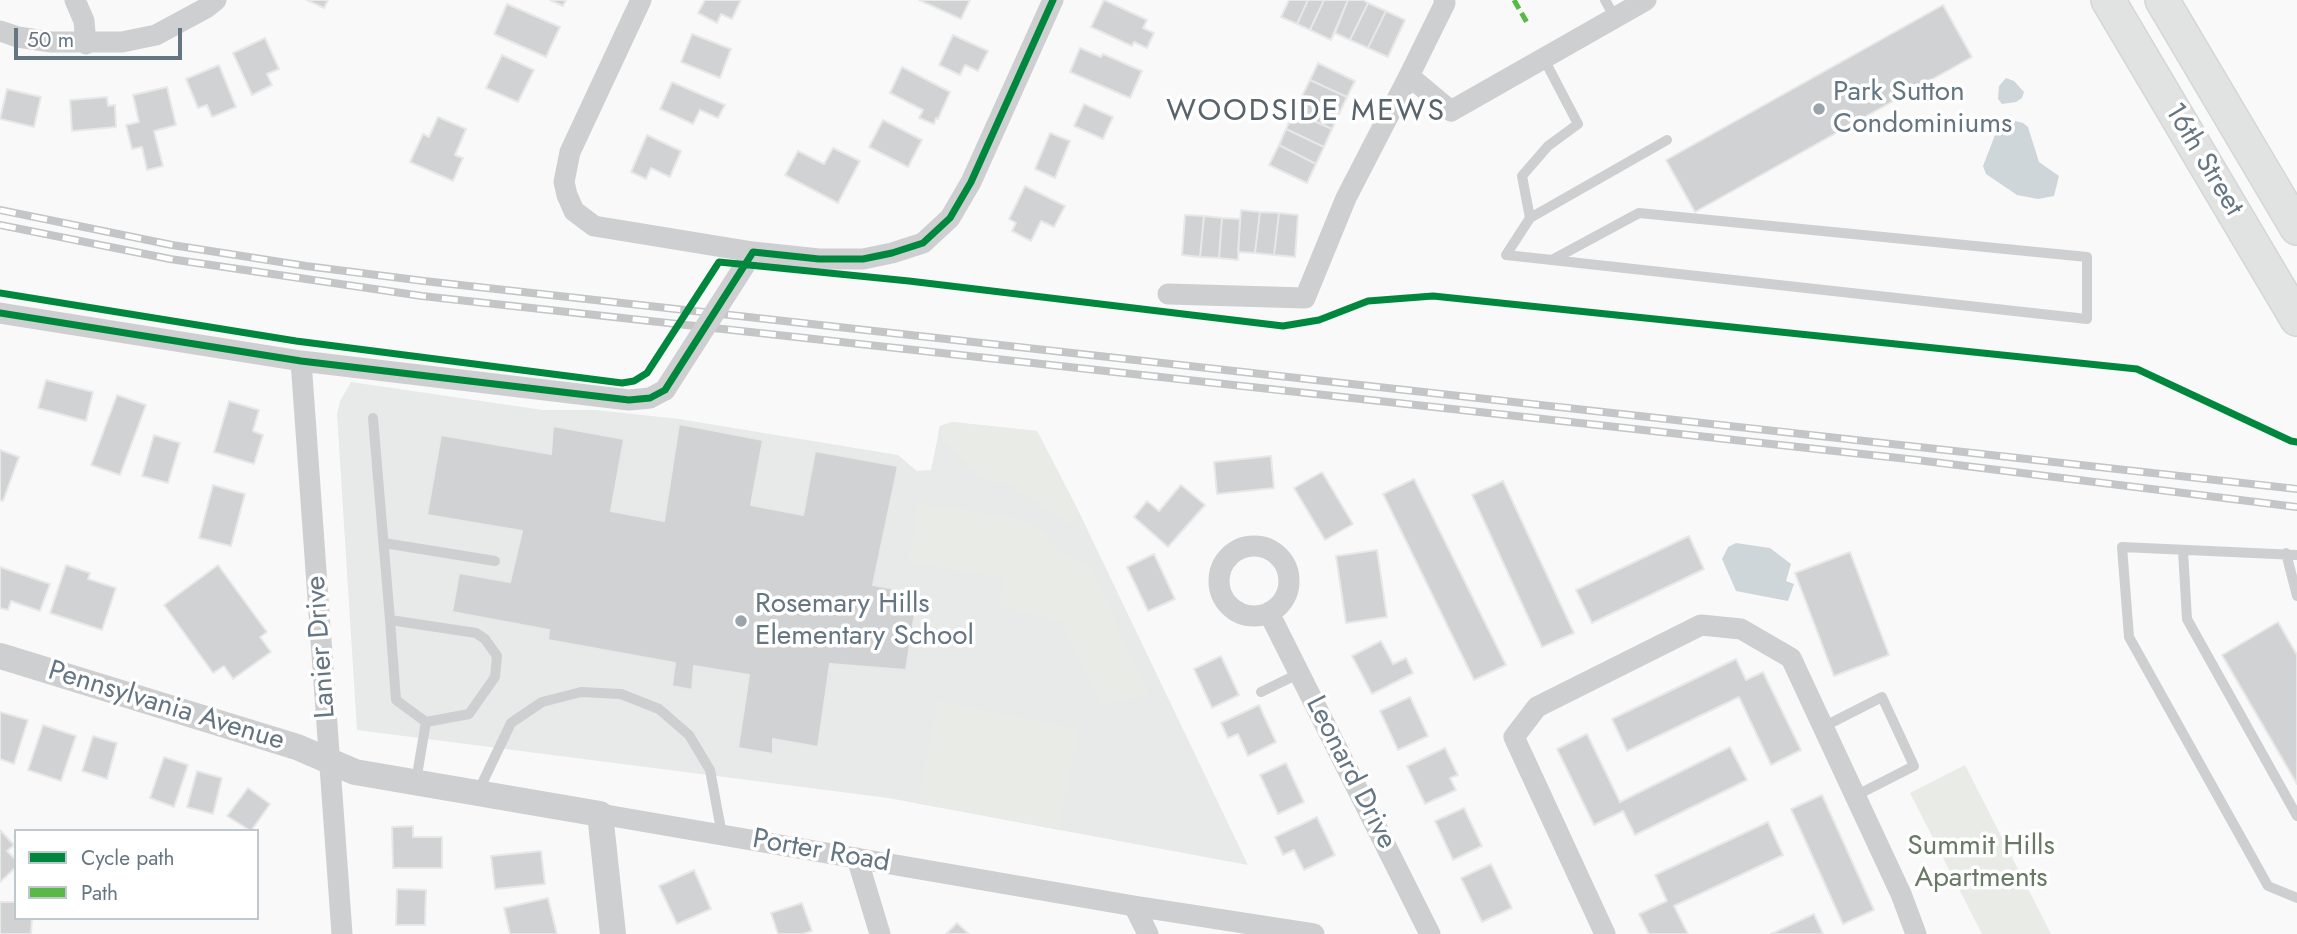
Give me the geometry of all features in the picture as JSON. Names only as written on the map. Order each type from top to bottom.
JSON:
[{"type":"main road","name":"16th Street","points":[[2108,0],[2297,320]]},
{"type":"main road","name":"16th Street","points":[[2162,0],[2297,228]]},
{"type":"street","points":[[75,0],[84,22],[86,44]]},
{"type":"street","points":[[0,31],[51,42],[122,42],[156,35],[216,0]]},
{"type":"street","points":[[641,0],[570,152],[564,182],[574,211],[594,226],[749,258],[819,259],[863,259],[892,253],[923,243],[950,218],[971,182],[1053,0]]},
{"type":"street","points":[[1168,294],[1305,298],[1346,198],[1409,76],[1445,3],[1444,0]]},
{"type":"street","points":[[1409,76],[1451,111],[1544,59],[1610,9],[1646,0]]},
{"type":"street","points":[[0,313],[301,361],[629,400],[650,398],[665,390],[749,258]]},
{"type":"street","name":"Lanier Drive","points":[[301,361],[342,934]]},
{"type":"street","name":"Leonard Drive","points":[[1269,613],[1430,934]]},
{"type":"street","points":[[1605,934],[1514,737],[1537,707],[1701,625],[1741,629],[1791,658],[1901,894],[1916,934]]},
{"type":"street","name":"Pennsylvania Avenue","points":[[0,656],[225,723],[297,747],[330,762]]},
{"type":"street","name":"Porter Road","points":[[330,762],[355,772],[1134,906],[1314,934]]},
{"type":"street","points":[[600,814],[613,934]]},
{"type":"street","points":[[857,858],[880,934]]},
{"type":"street","points":[[1134,906],[1148,934]]},
{"type":"lane","points":[[1531,218],[1522,176],[1548,146],[1578,124],[1544,59]]},
{"type":"lane","points":[[1552,260],[1639,214],[2087,257],[2087,319],[1506,255],[1531,218],[1667,140]]},
{"type":"lane","points":[[373,418],[396,700],[426,722],[469,714],[495,677],[497,656],[485,639],[476,633],[390,620]]},
{"type":"lane","points":[[384,543],[495,562]]},
{"type":"lane","points":[[2297,596],[2291,554],[2122,547],[2129,637],[2268,886],[2297,898]]},
{"type":"lane","points":[[2183,551],[2187,620],[2297,816]]},
{"type":"lane","points":[[1261,692],[1300,673]]},
{"type":"lane","points":[[477,793],[511,723],[542,702],[581,692],[621,694],[659,709],[689,735],[710,770],[722,835]]},
{"type":"lane","points":[[1823,727],[1882,697],[1913,766],[1855,796]]},
{"type":"lane","points":[[416,781],[426,722]]},
{"type":"shaded area","points":[[2006,78],[2014,81],[2024,92],[2022,98],[2016,102],[2002,104],[1998,99],[1999,86]]},
{"type":"shaded area","points":[[2004,118],[2028,127],[2039,162],[2059,176],[2054,196],[2038,199],[2017,195],[1986,174],[1983,166]]},
{"type":"shaded area","name":"Rosemary Hills Elementary School","points":[[351,382],[543,410],[596,410],[679,419],[898,455],[917,471],[931,470],[940,426],[952,422],[1037,431],[1079,512],[1248,865],[888,798],[357,730],[337,414],[340,401]]},
{"type":"shaded area","points":[[1736,543],[1770,548],[1791,564],[1786,581],[1794,584],[1788,601],[1736,591],[1722,559],[1728,547]]},
{"type":"green space","points":[[952,422],[1037,431],[1079,512],[1073,526],[1003,481],[991,484],[964,463],[938,433],[940,426]]},
{"type":"green space","points":[[919,503],[1013,518],[1044,530],[1056,550],[1091,567],[1149,695],[1100,705],[1061,622],[998,606],[1003,578],[909,563]]},
{"type":"green space","points":[[938,701],[1079,729],[1059,830],[918,803]]},
{"type":"green space","name":"Summit Hills Apartments","points":[[1965,765],[2051,934],[1982,934],[1910,793]]},
{"type":"building","points":[[307,0],[328,0],[324,8]]},
{"type":"building","points":[[550,0],[566,0],[563,6]]},
{"type":"building","points":[[705,0],[741,0],[732,19],[721,14],[717,23],[698,13]]},
{"type":"building","points":[[919,0],[970,0],[961,19]]},
{"type":"building","points":[[1104,0],[1147,20],[1143,28],[1154,33],[1147,48],[1134,42],[1132,46],[1091,27]]},
{"type":"building","points":[[1289,0],[1308,0],[1297,24],[1281,17]]},
{"type":"building","points":[[1308,0],[1324,0],[1310,30],[1297,24]]},
{"type":"building","points":[[1324,0],[1348,0],[1331,40],[1310,30]]},
{"type":"building","points":[[1348,0],[1363,0],[1368,3],[1350,40],[1335,33]]},
{"type":"building","points":[[1368,3],[1386,11],[1368,48],[1350,40]]},
{"type":"building","points":[[507,4],[560,27],[546,57],[494,34]]},
{"type":"building","name":"Park Sutton Condominiums","points":[[1943,5],[1972,57],[1695,212],[1666,160]]},
{"type":"building","points":[[1386,11],[1405,20],[1388,57],[1368,48]]},
{"type":"building","points":[[692,34],[731,49],[720,78],[681,62]]},
{"type":"building","points":[[953,35],[988,51],[978,71],[965,65],[960,75],[939,65]]},
{"type":"building","points":[[265,38],[279,69],[267,74],[272,85],[252,95],[233,53]]},
{"type":"building","points":[[1080,48],[1101,57],[1103,54],[1142,71],[1130,98],[1070,72]]},
{"type":"building","points":[[502,55],[534,70],[518,102],[486,88]]},
{"type":"building","points":[[1318,63],[1355,81],[1347,97],[1310,80]]},
{"type":"building","points":[[219,65],[236,107],[212,117],[207,105],[198,108],[186,79]]},
{"type":"building","points":[[902,67],[950,92],[934,124],[919,118],[923,110],[890,93]]},
{"type":"building","points":[[1310,80],[1347,97],[1339,114],[1302,96]]},
{"type":"building","points":[[672,82],[725,105],[718,118],[700,110],[693,124],[660,109]]},
{"type":"building","points":[[167,87],[176,125],[154,131],[163,166],[147,170],[142,147],[132,149],[126,125],[139,122],[133,95]]},
{"type":"building","points":[[7,89],[41,97],[34,127],[0,119]]},
{"type":"building","points":[[1302,96],[1339,114],[1332,129],[1294,112]]},
{"type":"building","points":[[107,97],[108,106],[115,105],[116,127],[72,131],[70,100]]},
{"type":"building","points":[[1084,104],[1113,117],[1103,139],[1074,126]]},
{"type":"building","points":[[1294,112],[1332,129],[1324,147],[1286,129]]},
{"type":"building","points":[[438,117],[466,129],[455,155],[463,158],[453,181],[410,162],[423,134],[429,137]]},
{"type":"building","points":[[883,120],[922,140],[908,167],[869,147]]},
{"type":"building","points":[[1286,129],[1324,147],[1316,164],[1279,145]]},
{"type":"building","points":[[1050,133],[1070,141],[1055,178],[1035,169]]},
{"type":"building","points":[[647,135],[681,151],[670,177],[651,168],[646,179],[631,172]]},
{"type":"building","points":[[1279,145],[1316,164],[1307,183],[1269,165]]},
{"type":"building","points":[[833,148],[860,161],[838,203],[785,175],[798,151],[824,164]]},
{"type":"building","points":[[1025,186],[1065,206],[1054,227],[1041,221],[1031,241],[1012,231],[1016,223],[1009,219]]},
{"type":"building","points":[[1241,210],[1260,212],[1255,253],[1238,252]]},
{"type":"building","points":[[1260,212],[1279,213],[1274,255],[1255,253]]},
{"type":"building","points":[[1279,213],[1298,215],[1295,257],[1274,255]]},
{"type":"building","points":[[1185,215],[1204,216],[1200,257],[1182,255]]},
{"type":"building","points":[[1204,216],[1222,218],[1219,258],[1200,257]]},
{"type":"building","points":[[1222,218],[1240,219],[1238,260],[1219,258]]},
{"type":"building","points":[[46,380],[93,392],[86,421],[38,408]]},
{"type":"building","points":[[117,395],[146,405],[120,475],[91,465]]},
{"type":"building","points":[[229,401],[259,410],[253,431],[263,435],[254,464],[214,452]]},
{"type":"building","name":"Rosemary Hills Elementary School","points":[[679,424],[763,440],[751,505],[803,515],[815,451],[898,466],[873,585],[918,593],[906,670],[830,664],[818,747],[773,739],[773,754],[738,748],[749,675],[694,666],[692,690],[672,686],[675,663],[548,640],[549,630],[452,612],[459,573],[510,582],[522,531],[427,515],[441,435],[551,454],[553,426],[624,439],[611,511],[664,521]]},
{"type":"building","points":[[154,435],[180,443],[168,483],[142,476]]},
{"type":"building","points":[[0,450],[19,457],[3,501],[0,500]]},
{"type":"building","points":[[1271,456],[1274,488],[1217,494],[1214,462]]},
{"type":"building","points":[[1322,472],[1353,524],[1325,540],[1294,488]]},
{"type":"building","points":[[1414,479],[1506,665],[1474,680],[1383,494]]},
{"type":"building","points":[[1503,481],[1574,633],[1542,647],[1472,495]]},
{"type":"building","points":[[213,485],[245,494],[231,546],[199,538]]},
{"type":"building","points":[[1181,485],[1205,505],[1168,547],[1134,517],[1147,501],[1159,511]]},
{"type":"building","points":[[1689,536],[1704,569],[1592,623],[1576,590]]},
{"type":"building","points":[[1377,550],[1387,617],[1346,623],[1336,556]]},
{"type":"building","points":[[1850,552],[1889,655],[1834,676],[1795,573]]},
{"type":"building","points":[[1154,554],[1175,599],[1148,611],[1127,567]]},
{"type":"building","points":[[66,565],[90,573],[88,579],[116,588],[102,630],[50,613]]},
{"type":"building","points":[[218,565],[267,632],[260,637],[271,652],[233,679],[224,666],[213,673],[164,605]]},
{"type":"building","points":[[0,567],[50,584],[40,611],[11,601],[8,610],[0,608]]},
{"type":"building","points":[[2278,622],[2297,655],[2297,784],[2222,655]]},
{"type":"building","points":[[1381,641],[1393,664],[1406,658],[1413,673],[1372,694],[1352,656]]},
{"type":"building","points":[[1221,656],[1239,695],[1212,708],[1194,669]]},
{"type":"building","points":[[1736,659],[1746,680],[1763,672],[1801,750],[1771,765],[1739,697],[1627,751],[1612,719]]},
{"type":"building","points":[[1410,697],[1428,736],[1398,750],[1380,711]]},
{"type":"building","points":[[1259,705],[1276,742],[1248,756],[1238,734],[1228,738],[1221,723]]},
{"type":"building","points":[[0,712],[28,720],[14,764],[0,759]]},
{"type":"building","points":[[43,725],[76,736],[61,781],[28,770]]},
{"type":"building","points":[[1587,734],[1620,802],[1730,747],[1747,780],[1635,835],[1623,811],[1594,825],[1557,749]]},
{"type":"building","points":[[93,736],[117,743],[107,779],[82,771]]},
{"type":"building","points":[[1445,748],[1458,775],[1450,778],[1456,790],[1425,804],[1407,766]]},
{"type":"building","points":[[164,757],[188,765],[174,807],[150,798]]},
{"type":"building","points":[[1286,763],[1304,802],[1278,814],[1260,775]]},
{"type":"building","points":[[197,771],[222,778],[213,814],[187,807]]},
{"type":"building","points":[[248,788],[270,804],[252,829],[227,816]]},
{"type":"building","points":[[1822,795],[1874,910],[1843,924],[1791,809]]},
{"type":"building","points":[[1464,808],[1482,846],[1453,860],[1435,821]]},
{"type":"building","points":[[1317,817],[1335,855],[1304,870],[1294,850],[1283,855],[1275,837]]},
{"type":"building","points":[[1768,822],[1783,855],[1674,906],[1688,934],[1649,934],[1639,914],[1667,901],[1655,875]]},
{"type":"building","points":[[413,826],[413,837],[442,837],[442,868],[393,868],[392,827]]},
{"type":"building","points":[[0,830],[14,845],[7,851],[14,858],[14,869],[0,882]]},
{"type":"building","points":[[541,851],[545,884],[495,889],[491,856]]},
{"type":"building","points":[[1491,864],[1512,908],[1482,922],[1461,878]]},
{"type":"building","points":[[694,870],[711,909],[677,924],[659,886]]},
{"type":"building","points":[[397,889],[426,890],[425,925],[396,925]]},
{"type":"building","points":[[548,898],[557,934],[510,934],[504,908]]},
{"type":"building","points":[[0,902],[14,902],[14,920],[32,920],[31,934],[0,934]]},
{"type":"building","points":[[802,903],[812,931],[803,934],[778,934],[771,913]]},
{"type":"building","points":[[1814,914],[1823,934],[1771,934]]},
{"type":"building","points":[[957,923],[969,934],[946,934]]},
{"type":"railway","points":[[0,210],[172,245],[424,281],[2297,489]]},
{"type":"railway","points":[[0,225],[170,259],[422,296],[1917,460],[2297,507]]},
{"type":"marked path","points":[[1514,0],[1529,26]]},
{"type":"cycle path","points":[[0,313],[301,361],[629,400],[650,398],[665,390],[753,252],[819,259],[863,259],[923,243],[950,218],[971,182],[1053,0]]},
{"type":"cycle path","points":[[0,293],[296,341],[622,383],[634,381],[647,373],[719,262],[909,281],[1283,326],[1319,320],[1368,301],[1433,296],[2137,369],[2297,442]]},
{"type":"place","name":"Park Sutton Condominiums","points":[[1819,109]]},
{"type":"place","name":"Rosemary Hills Elementary School","points":[[741,621]]},
{"type":"district","name":"WOODSIDE MEWS","points":[[1306,113]]}]
